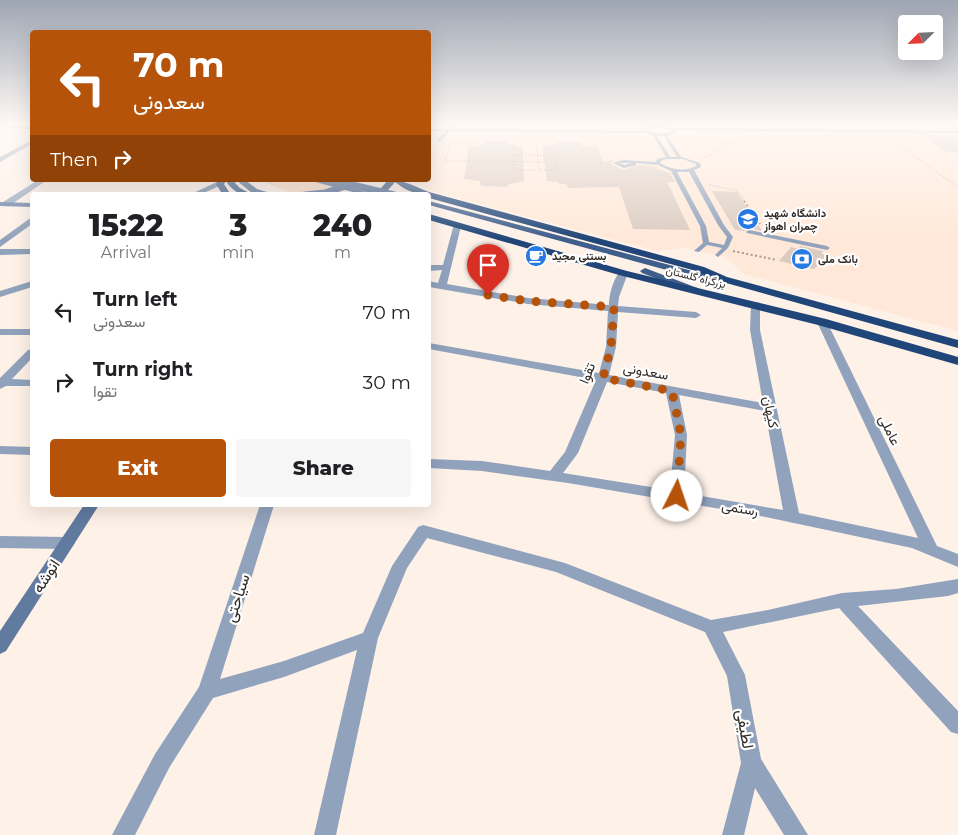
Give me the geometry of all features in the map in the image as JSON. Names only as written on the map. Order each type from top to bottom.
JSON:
[{"type":"highway","points":[[232,182],[237,190],[242,192]]},
{"type":"highway","points":[[380,192],[386,189],[391,182]]},
{"type":"highway","name":"بزرگراه گلستان","points":[[401,182],[407,187],[420,192]]},
{"type":"highway","name":"بزرگراه گلستان","points":[[431,196],[700,268],[723,279],[958,344]]},
{"type":"highway","name":"بزرگراه گلستان","points":[[431,215],[464,219],[623,273],[822,322],[958,361]]},
{"type":"main road","points":[[243,182],[255,191],[260,192]]},
{"type":"main road","points":[[320,182],[362,192]]},
{"type":"main road","points":[[340,182],[382,192]]},
{"type":"main road","points":[[322,192],[339,189],[352,182]]},
{"type":"main road","points":[[431,205],[464,219],[695,275],[723,279]]},
{"type":"main road","points":[[431,210],[656,274],[696,290]]},
{"type":"street","points":[[3,204],[40,182]]},
{"type":"street","points":[[199,192],[218,182]]},
{"type":"street","points":[[3,204],[30,205]]},
{"type":"street","points":[[442,287],[464,219]]},
{"type":"street","points":[[0,244],[30,222]]},
{"type":"street","points":[[0,252],[30,252]]},
{"type":"street","points":[[431,268],[447,267]]},
{"type":"street","name":"تقوا","points":[[553,476],[571,453],[603,378],[611,347],[614,297],[623,273]]},
{"type":"street","points":[[431,284],[528,301],[696,315]]},
{"type":"street","points":[[0,294],[30,285]]},
{"type":"street","name":"کیهان","points":[[756,305],[755,330],[792,517]]},
{"type":"street","name":"عاملی","points":[[822,322],[931,550]]},
{"type":"street","points":[[0,332],[30,332]]},
{"type":"street","name":"سعدونی","points":[[431,346],[770,408]]},
{"type":"street","points":[[1,383],[30,354]]},
{"type":"street","points":[[1,383],[30,382]]},
{"type":"street","points":[[672,391],[681,435],[677,496]]},
{"type":"street","points":[[0,450],[30,451]]},
{"type":"street","name":"رستمی","points":[[431,464],[482,466],[553,476],[792,517],[915,543],[958,561]]},
{"type":"street","name":"انوشه","points":[[0,646],[91,507]]},
{"type":"street","name":"سیاحتی","points":[[123,835],[162,761],[207,692],[266,507]]},
{"type":"street","points":[[325,835],[369,638],[400,566],[424,531],[559,567],[711,626],[768,617],[842,600],[896,596],[958,586]]},
{"type":"street","points":[[0,542],[67,543]]},
{"type":"street","points":[[842,600],[958,725]]},
{"type":"street","name":"لطیفی","points":[[711,626],[736,675],[751,762],[733,835]]},
{"type":"street","points":[[207,692],[284,669],[369,638]]},
{"type":"street","points":[[751,762],[797,835]]},
{"type":"lane","points":[[634,164],[658,164],[673,170],[691,170],[699,166],[698,163]]},
{"type":"lane","points":[[673,170],[704,226],[706,243]]},
{"type":"lane","points":[[691,170],[703,185],[711,207],[730,237],[729,249]]},
{"type":"lane","points":[[682,187],[703,185]]},
{"type":"lane","points":[[693,207],[711,207]]},
{"type":"lane","points":[[749,232],[827,248]]},
{"type":"lane","points":[[706,243],[729,249]]},
{"type":"lane","points":[[697,251],[706,243]]},
{"type":"lane","points":[[719,254],[729,249]]},
{"type":"path","points":[[471,170],[471,166],[475,165],[475,163]]},
{"type":"path","points":[[513,163],[514,170],[558,170],[556,163]]},
{"type":"path","points":[[538,163],[539,170]]},
{"type":"path","points":[[924,163],[958,187]]},
{"type":"path","points":[[703,185],[718,185],[731,191],[738,191],[766,232],[759,233]]},
{"type":"path","points":[[714,187],[718,185]]},
{"type":"path","points":[[729,249],[736,245]]},
{"type":"path","points":[[719,254],[728,255],[729,249]]},
{"type":"path","points":[[729,249],[778,260]]},
{"type":"shaded area","name":"دانشگاه شهید چمران اهواز","points":[[431,163],[958,163],[958,331],[744,274],[726,257],[685,248],[657,251],[431,191],[415,182],[431,182]]},
{"type":"shaded area","points":[[264,182],[342,182],[315,192],[284,190]]},
{"type":"building","points":[[466,163],[523,163],[524,181],[509,184],[507,187],[483,186],[480,185],[480,181],[464,179]]},
{"type":"building","points":[[544,163],[612,163],[623,170],[638,165],[658,167],[657,169],[670,173],[675,182],[667,182],[690,230],[633,229],[619,187],[569,188],[566,184],[547,181]]},
{"type":"building","points":[[712,191],[737,192],[762,231],[749,228],[745,231],[735,230]]},
{"type":"building","name":"بانک ملی","points":[[800,246],[823,251],[821,254],[828,255],[814,269],[779,261],[791,247],[799,249]]},
{"type":"place","name":"دانشگاه شهید چمران اهواز","points":[[748,219]]},
{"type":"place","name":"بستنی مجید","points":[[536,256]]},
{"type":"place","name":"بانک ملی","points":[[802,259]]},
{"type":"route","points":[[488,295],[528,301],[614,307],[611,347],[603,378],[672,391],[681,435],[677,496]]}]
